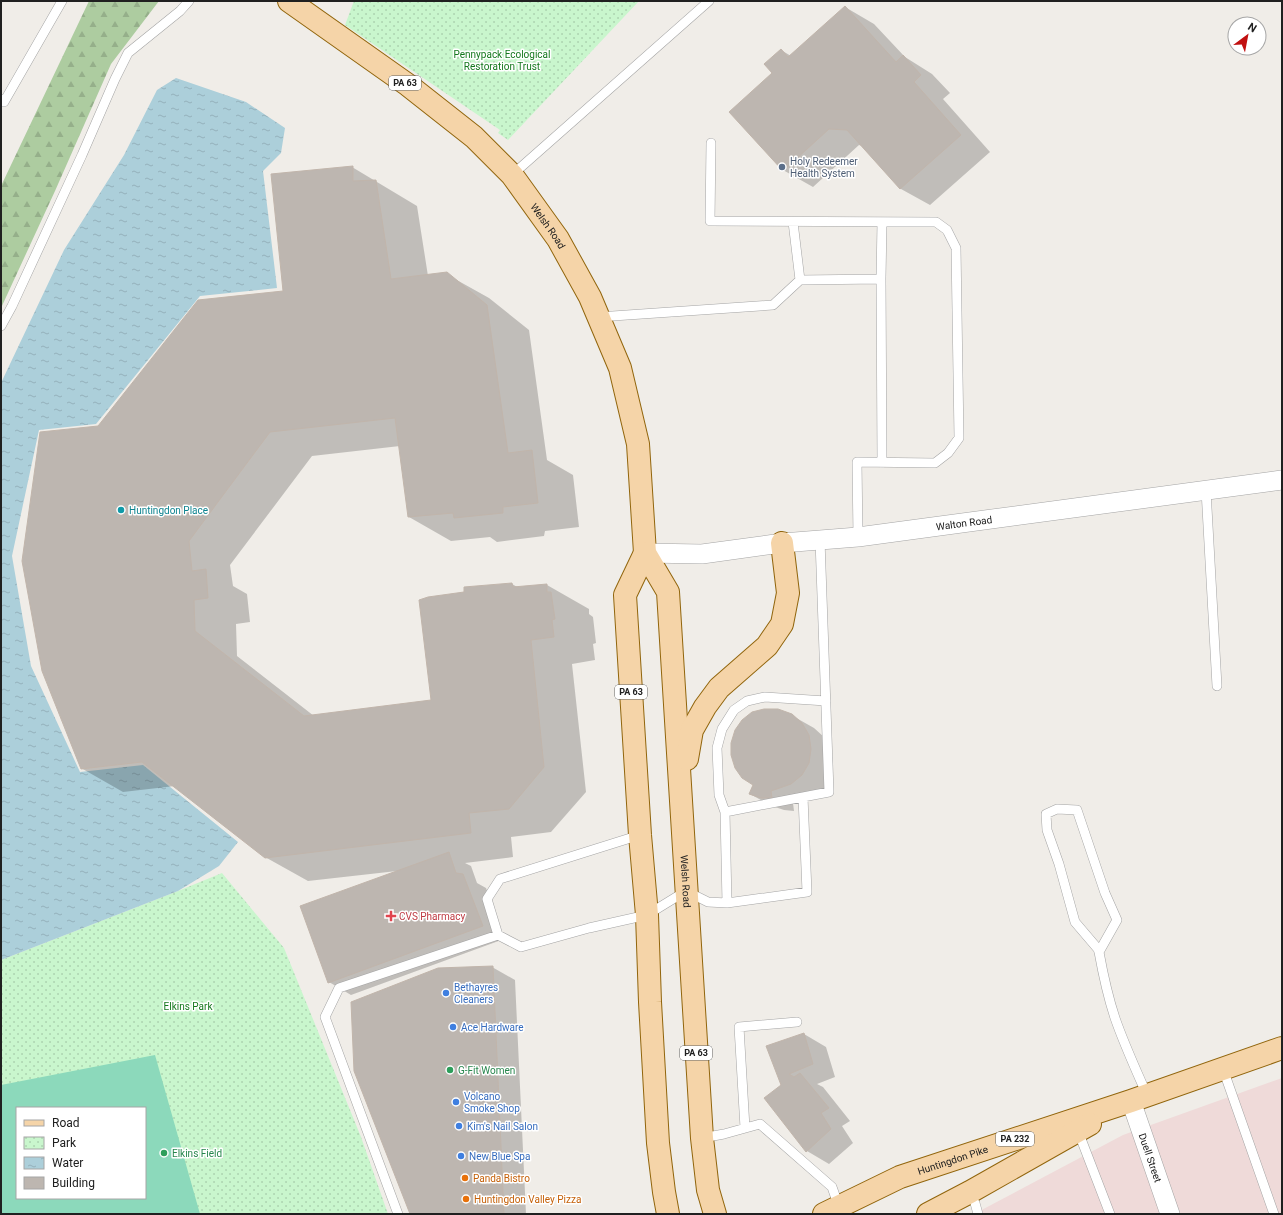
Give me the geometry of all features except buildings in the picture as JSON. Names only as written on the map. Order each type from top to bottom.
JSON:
[{"type":"main road","name":"Welsh Road","points":[[289,1],[408,85],[474,137],[512,175],[558,239],[590,297],[620,368],[638,444],[645,553],[668,592],[702,1138],[708,1190],[715,1214]]},
{"type":"main road","points":[[681,790],[692,730],[705,707],[719,688],[767,646],[782,624],[788,594],[782,543]]},
{"type":"main road","name":"Welsh Road","points":[[645,553],[625,595],[640,835],[647,916],[658,1143],[668,1214]]},
{"type":"main road","name":"Huntingdon Pike","points":[[832,1210],[900,1177],[1139,1098],[1282,1048]]},
{"type":"main road","name":"Huntingdon Pike","points":[[928,1214],[1139,1098]]},
{"type":"street","name":"Walton Road","points":[[645,553],[702,554],[782,543],[858,537],[1282,480]]},
{"type":"street","name":"Duell Street","points":[[1139,1098],[1170,1214]]},
{"type":"lane","points":[[3,101],[62,1]]},
{"type":"lane","points":[[1,326],[12,306],[128,53],[180,11],[189,1]]},
{"type":"lane","points":[[512,175],[709,1]]},
{"type":"lane","points":[[711,143],[710,221],[936,222],[947,230],[956,248],[959,438],[948,453],[935,463],[857,462],[858,537]]},
{"type":"lane","points":[[793,222],[800,280]]},
{"type":"lane","points":[[882,222],[882,463]]},
{"type":"lane","points":[[598,317],[773,305],[800,280],[881,279]]},
{"type":"lane","points":[[1206,490],[1217,686]]},
{"type":"lane","points":[[725,812],[829,792],[820,540]]},
{"type":"lane","points":[[727,903],[725,812],[719,795],[718,748],[722,729],[734,710],[746,701],[765,697],[826,701]]},
{"type":"lane","points":[[640,835],[500,879],[487,899],[498,935],[521,947],[589,928],[647,916],[686,891],[708,902],[727,903],[807,892],[803,797]]},
{"type":"lane","points":[[1099,952],[1117,920],[1105,894],[1076,810],[1057,810],[1046,814],[1047,830],[1059,864],[1075,922],[1098,949],[1115,1018],[1129,1054],[1139,1098]]},
{"type":"lane","points":[[398,1214],[325,1017],[338,988],[498,935]]},
{"type":"lane","points":[[745,1128],[739,1027],[796,1022]]},
{"type":"lane","points":[[1223,1069],[1274,1214]]},
{"type":"lane","points":[[702,1138],[724,1134],[760,1124],[832,1187],[832,1210]]},
{"type":"lane","points":[[1078,1131],[1110,1214]]},
{"type":"lane","points":[[970,1192],[978,1214]]},
{"type":"shaded area","points":[[1282,1078],[1282,1214],[974,1214],[1123,1135]]},
{"type":"green space","points":[[89,1],[159,1],[111,64],[1,308],[1,186]]},
{"type":"green space","name":"Pennypack Ecological Restoration Trust","points":[[354,1],[639,1],[508,140],[498,133],[500,130],[345,25]]},
{"type":"green space","name":"Elkins Park","points":[[222,873],[284,948],[361,1137],[388,1214],[1,1214],[1,960]]},
{"type":"green space","name":"Elkins Field","points":[[155,1055],[200,1214],[1,1214],[1,1085]]},
{"type":"water","points":[[176,78],[246,102],[285,128],[281,153],[263,171],[277,288],[200,296],[96,424],[39,430],[12,556],[31,666],[80,772],[143,765],[238,842],[219,866],[178,891],[1,960],[1,383],[64,250],[124,155],[157,90]]},
{"type":"place","name":"Holy Redeemer Health System","points":[[782,167]]},
{"type":"place","name":"Huntingdon Place","points":[[121,510]]},
{"type":"place","name":"CVS Pharmacy","points":[[391,916]]},
{"type":"place","name":"Bethayres Cleaners","points":[[446,993]]},
{"type":"place","name":"Ace Hardware","points":[[453,1027]]},
{"type":"place","name":"G-Fit Women","points":[[450,1070]]},
{"type":"place","name":"Volcano Smoke Shop","points":[[456,1102]]},
{"type":"place","name":"Kim's Nail Salon","points":[[459,1126]]},
{"type":"place","name":"Elkins Field","points":[[164,1153]]},
{"type":"place","name":"New Blue Spa","points":[[461,1156]]},
{"type":"place","name":"Panda Bistro","points":[[465,1178]]},
{"type":"place","name":"Huntingdon Valley Pizza","points":[[466,1199]]}]
